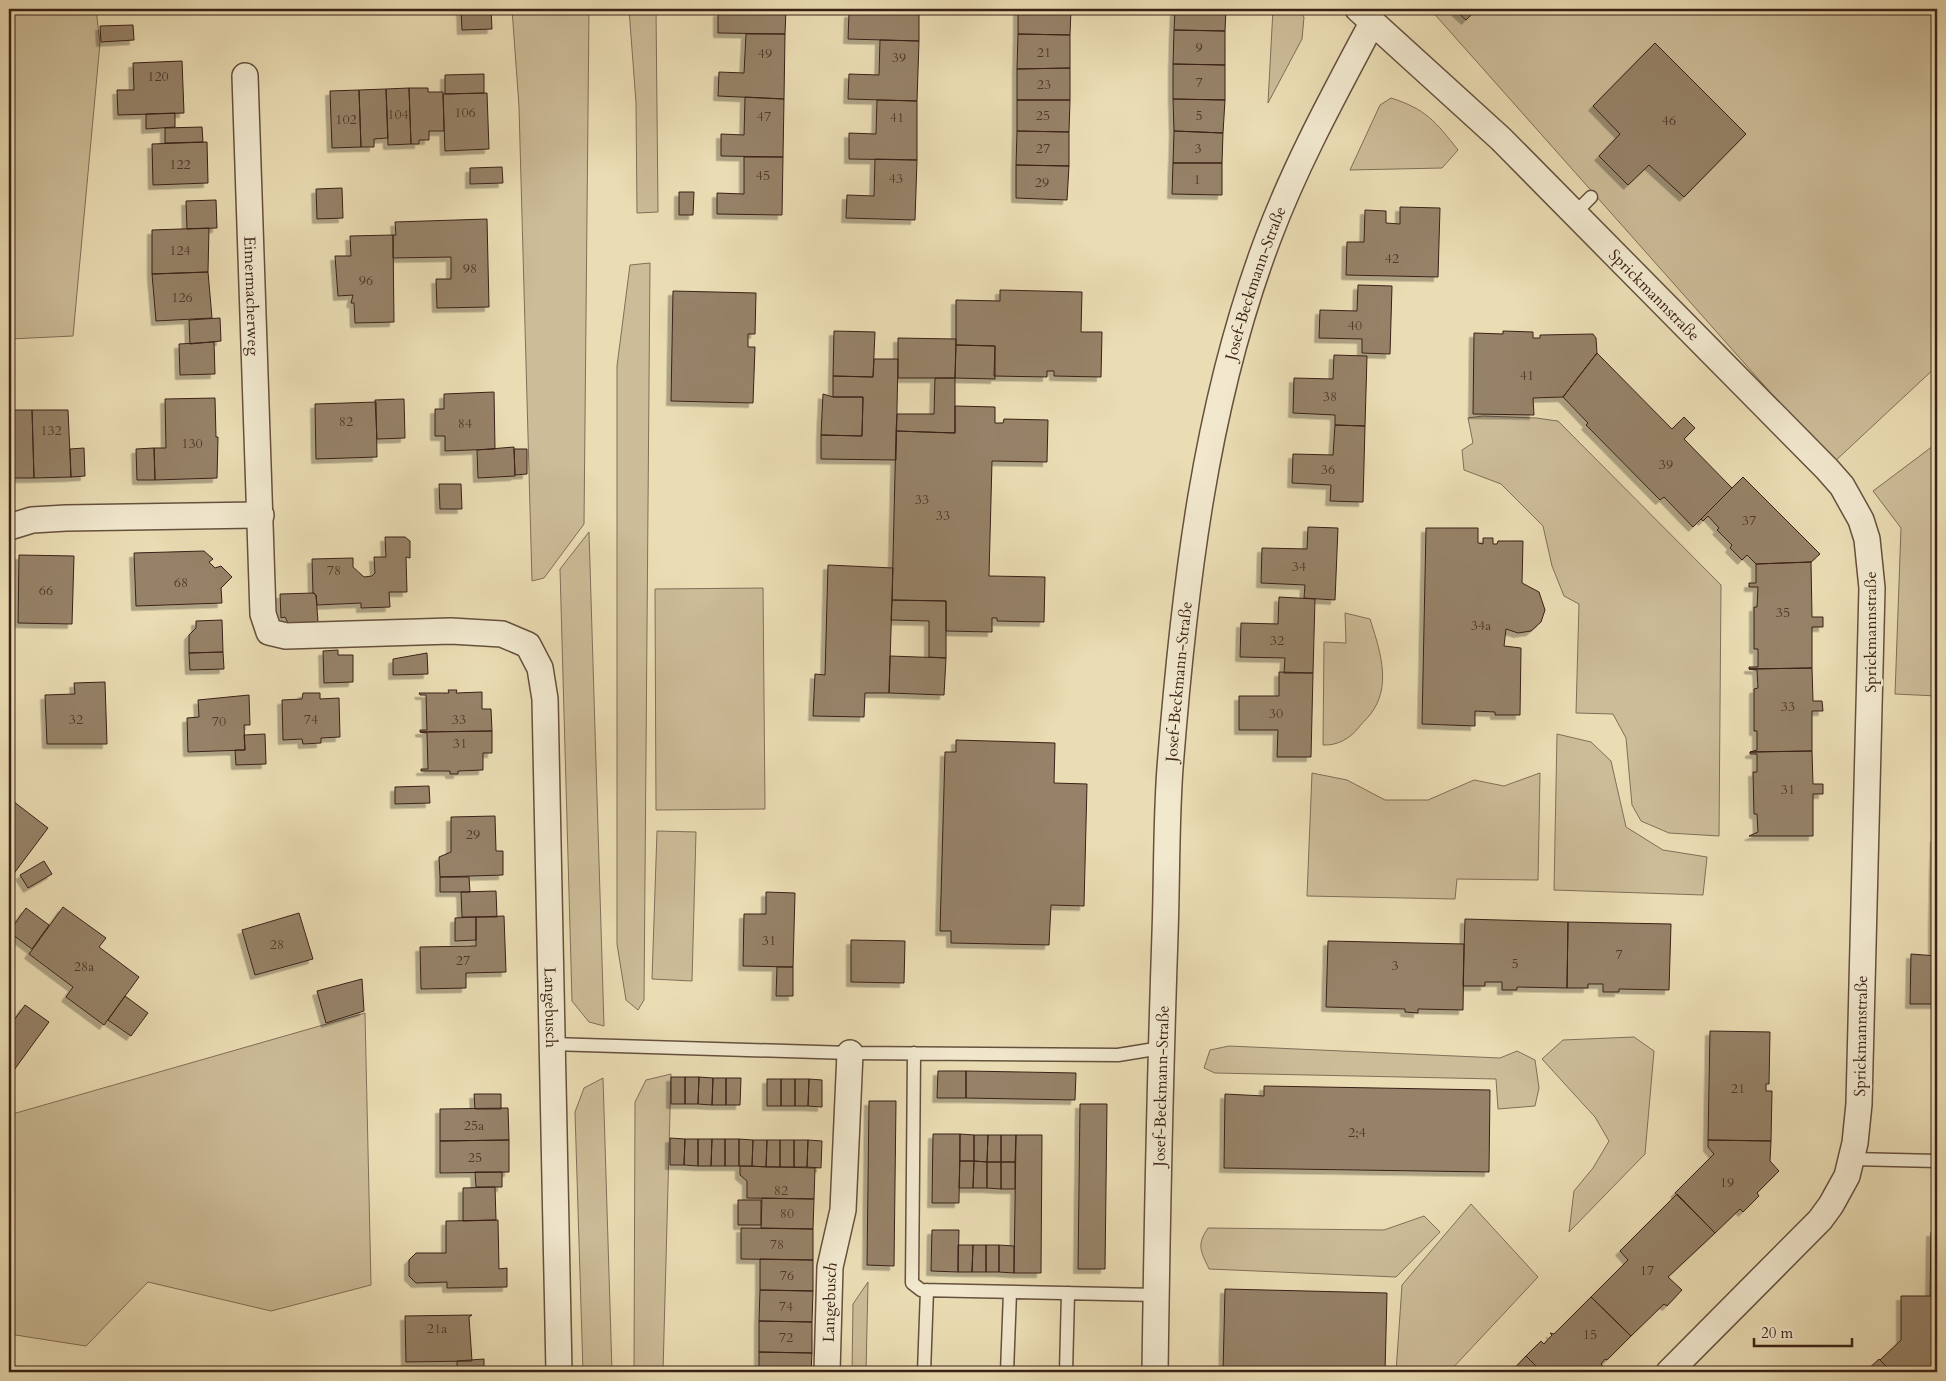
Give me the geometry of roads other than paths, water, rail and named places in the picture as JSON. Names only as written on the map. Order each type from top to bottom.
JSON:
[{"type":"street","name":"Sprickmannstraße","points":[[1365,16],[1501,139],[1583,205],[1842,486],[1854,503],[1867,539],[1872,588],[1867,832],[1859,1104],[1852,1159],[1840,1190],[1820,1220],[1669,1372]]},
{"type":"street","name":"Josef-Beckmann-Straße","points":[[1155,1372],[1170,770],[1190,582],[1210,454],[1226,377],[1268,238],[1294,176],[1328,105],[1365,16]]},
{"type":"street","name":"Eimermacherweg","points":[[245,76],[264,614],[269,632],[286,636],[460,632],[502,634],[528,645]]},
{"type":"street","points":[[9,527],[32,520],[66,518],[261,515]]},
{"type":"street","name":"Langebusch","points":[[528,645],[540,668],[544,698],[559,1372]]},
{"type":"street","name":"Langebusch","points":[[828,1372],[830,1268],[844,1210],[850,1053]]},
{"type":"lane","points":[[551,1044],[850,1053],[1118,1055],[1162,1048]]},
{"type":"lane","points":[[914,1053],[912,1284],[921,1290],[1156,1295]]},
{"type":"lane","points":[[1852,1159],[1937,1161]]},
{"type":"lane","points":[[924,1372],[927,1290]]},
{"type":"lane","points":[[1007,1372],[1010,1292]]},
{"type":"lane","points":[[1066,1372],[1068,1293]]}]
